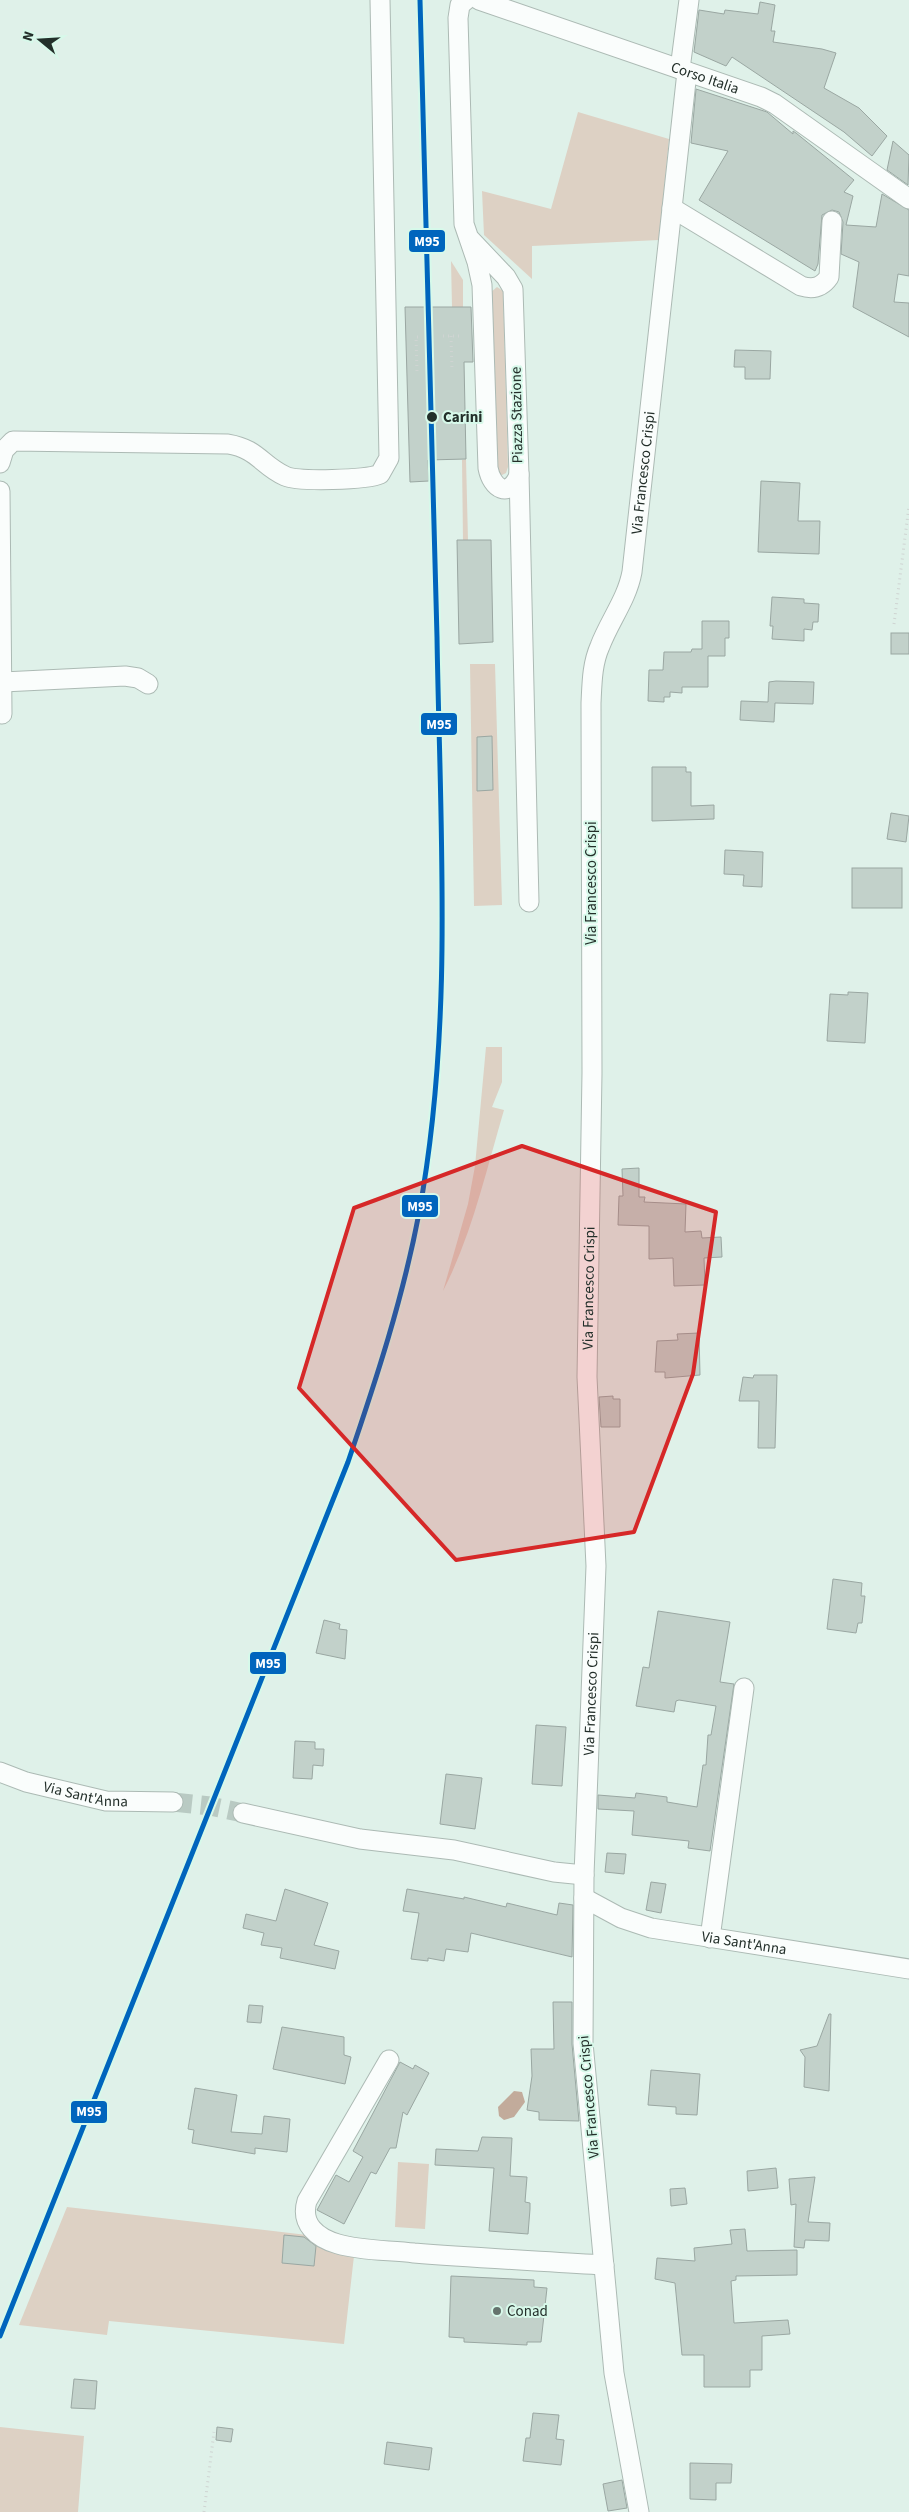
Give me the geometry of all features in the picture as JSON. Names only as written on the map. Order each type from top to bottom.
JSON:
[{"type":"street","points":[[0,463],[4,450],[13,441],[228,444],[251,451],[278,472],[290,478],[363,479],[380,474],[389,458],[380,0]]},
{"type":"street","name":"Corso Italia","points":[[479,0],[684,70],[775,104],[909,199]]},
{"type":"street","name":"Via Francesco Crispi","points":[[639,2512],[614,2373],[584,2043],[584,1875],[596,1566],[587,1376],[592,1073],[592,673],[600,646],[627,594],[632,572],[672,208],[689,0]]},
{"type":"street","points":[[462,5],[464,224],[469,238]]},
{"type":"street","points":[[672,208],[801,286],[810,288],[825,283],[829,277],[832,222]]},
{"type":"street","name":"Piazza Stazione","points":[[469,238],[506,277],[514,289],[519,461],[518,475],[512,487],[502,489],[493,484],[488,468],[482,286],[469,238]]},
{"type":"street","points":[[519,461],[529,902]]},
{"type":"street","points":[[0,491],[2,714]]},
{"type":"street","points":[[3,682],[125,676],[138,678],[148,684]]},
{"type":"street","points":[[710,1938],[744,1688]]},
{"type":"street","name":"Via Sant'Anna","points":[[0,1772],[26,1782],[106,1802],[173,1802]]},
{"type":"street","points":[[243,1813],[360,1839],[454,1850],[554,1872],[584,1875]]},
{"type":"street","name":"Via Sant'Anna","points":[[584,1898],[621,1918],[651,1928],[909,1969]]},
{"type":"street","points":[[389,2060],[307,2201],[304,2212],[311,2228],[337,2244],[355,2247],[604,2265]]},
{"type":"path","points":[[443,336],[463,336]]},
{"type":"path","points":[[451,336],[452,370]]},
{"type":"path","points":[[417,370],[416,337],[422,337]]},
{"type":"path","points":[[894,624],[909,506]]},
{"type":"path","points":[[204,2512],[214,2432]]},
{"type":"highlighted area","points":[[522,1146],[716,1212],[693,1374],[634,1532],[456,1560],[299,1388],[354,1208]]},
{"type":"shaded area","points":[[578,112],[669,139],[659,240],[532,246],[532,279],[484,235],[482,191],[551,209]]},
{"type":"shaded area","points":[[451,261],[463,280],[463,307],[452,307]]},
{"type":"shaded area","points":[[497,287],[503,291],[508,467],[506,473],[502,475],[497,473],[490,293]]},
{"type":"shaded area","points":[[466,459],[468,540],[463,540],[462,460]]},
{"type":"shaded area","points":[[470,664],[495,664],[502,905],[474,906]]},
{"type":"shaded area","points":[[486,1047],[502,1047],[502,1082],[492,1107],[504,1110],[470,1225],[443,1291],[468,1204],[475,1166]]},
{"type":"shaded area","points":[[514,2091],[522,2092],[525,2102],[514,2117],[504,2120],[499,2116],[498,2107]]},
{"type":"shaded area","points":[[398,2162],[429,2164],[425,2229],[395,2227]]},
{"type":"shaded area","points":[[67,2207],[324,2237],[355,2247],[344,2344],[109,2321],[107,2335],[19,2325]]},
{"type":"shaded area","points":[[0,2427],[84,2436],[78,2512],[0,2512]]},
{"type":"building","points":[[760,2],[775,5],[771,31],[775,31],[773,42],[822,49],[836,53],[824,88],[859,108],[887,136],[872,156],[844,132],[732,57],[726,66],[694,52],[699,10],[724,14],[725,10],[758,14]]},
{"type":"building","points":[[696,89],[767,112],[854,180],[844,192],[853,196],[846,225],[876,227],[882,194],[909,210],[909,276],[898,274],[894,302],[909,303],[909,337],[853,307],[859,262],[841,254],[843,222],[839,212],[832,210],[822,215],[818,264],[815,271],[699,200],[728,151],[691,143]]},
{"type":"building","points":[[893,141],[909,155],[908,185],[887,170]]},
{"type":"building","points":[[405,307],[471,307],[473,362],[464,362],[466,459],[428,460],[429,481],[410,482]]},
{"type":"building","points":[[735,350],[771,351],[770,379],[745,379],[745,367],[734,367]]},
{"type":"building","points":[[761,481],[800,483],[798,521],[820,521],[819,554],[758,552]]},
{"type":"building","points":[[457,540],[491,540],[493,642],[459,644]]},
{"type":"building","points":[[772,597],[804,599],[804,603],[819,604],[818,622],[813,622],[812,630],[804,629],[804,641],[772,639],[773,626],[770,626]]},
{"type":"building","points":[[702,621],[729,621],[729,638],[725,638],[725,656],[708,656],[708,687],[682,687],[682,693],[670,692],[670,697],[664,697],[664,702],[648,701],[649,670],[663,670],[664,652],[691,652],[692,649],[702,649]]},
{"type":"building","points":[[891,633],[909,633],[909,654],[891,654]]},
{"type":"building","points":[[769,682],[814,682],[813,704],[775,703],[774,722],[740,720],[741,701],[768,702]]},
{"type":"building","points":[[492,736],[493,790],[477,791],[477,737]]},
{"type":"building","points":[[652,767],[686,767],[686,772],[691,772],[691,806],[714,805],[714,819],[652,821]]},
{"type":"building","points":[[891,813],[909,816],[906,842],[887,839]]},
{"type":"building","points":[[725,850],[763,852],[762,887],[743,886],[744,875],[724,874]]},
{"type":"building","points":[[852,868],[902,868],[902,908],[852,908]]},
{"type":"building","points":[[848,992],[868,993],[865,1043],[827,1041],[830,994],[848,995]]},
{"type":"building","points":[[639,1168],[639,1197],[645,1197],[644,1202],[686,1204],[685,1232],[701,1231],[702,1238],[721,1237],[722,1257],[704,1258],[705,1285],[674,1286],[673,1258],[649,1259],[649,1226],[618,1225],[619,1196],[623,1196],[622,1169]]},
{"type":"building","points":[[699,1333],[700,1375],[665,1378],[665,1372],[655,1372],[657,1341],[678,1340],[677,1334]]},
{"type":"building","points":[[754,1375],[777,1375],[775,1448],[758,1448],[759,1401],[739,1401],[743,1377],[753,1378]]},
{"type":"building","points":[[613,1396],[613,1399],[620,1399],[620,1427],[601,1427],[599,1397]]},
{"type":"building","points":[[833,1579],[862,1583],[861,1596],[865,1596],[862,1623],[858,1623],[856,1633],[827,1629]]},
{"type":"building","points":[[658,1611],[730,1622],[720,1682],[734,1684],[710,1851],[688,1848],[689,1841],[632,1835],[634,1811],[598,1809],[598,1795],[635,1798],[636,1793],[667,1797],[667,1802],[697,1807],[703,1765],[706,1765],[708,1735],[711,1735],[716,1706],[679,1700],[676,1701],[674,1712],[636,1706],[643,1667],[649,1668]]},
{"type":"building","points":[[324,1620],[340,1624],[339,1629],[347,1630],[345,1659],[316,1653]]},
{"type":"building","points":[[536,1725],[566,1727],[562,1786],[532,1784]]},
{"type":"building","points":[[295,1741],[315,1742],[315,1749],[324,1749],[323,1766],[313,1765],[312,1779],[293,1778]]},
{"type":"building","points":[[446,1774],[482,1778],[475,1829],[440,1824]]},
{"type":"building","points":[[607,1853],[626,1854],[624,1874],[605,1872]]},
{"type":"building","points":[[651,1882],[666,1884],[661,1913],[646,1910]]},
{"type":"building","points":[[285,1889],[328,1903],[314,1945],[339,1951],[335,1969],[280,1958],[282,1948],[261,1945],[264,1933],[243,1928],[246,1914],[276,1921]]},
{"type":"building","points":[[407,1889],[464,1899],[464,1897],[506,1907],[507,1903],[557,1915],[559,1903],[573,1905],[572,1957],[471,1933],[468,1952],[446,1949],[444,1961],[428,1958],[428,1961],[411,1959],[419,1913],[403,1911]]},
{"type":"building","points":[[553,2002],[572,2002],[572,2044],[579,2121],[539,2120],[539,2112],[527,2110],[532,2076],[531,2049],[554,2049]]},
{"type":"building","points":[[249,2005],[263,2006],[261,2023],[247,2022]]},
{"type":"building","points":[[829,2014],[831,2014],[829,2091],[804,2087],[805,2057],[800,2050],[817,2046]]},
{"type":"building","points":[[282,2027],[344,2037],[344,2055],[351,2057],[345,2084],[273,2069]]},
{"type":"building","points":[[400,2062],[413,2069],[415,2065],[429,2073],[407,2115],[403,2112],[396,2148],[390,2148],[376,2174],[371,2172],[344,2224],[317,2210],[336,2175],[349,2182],[363,2157],[353,2151]]},
{"type":"building","points":[[651,2070],[700,2074],[697,2115],[676,2114],[676,2107],[648,2105]]},
{"type":"building","points":[[195,2088],[237,2095],[231,2132],[262,2134],[264,2116],[290,2119],[287,2152],[255,2148],[255,2154],[192,2143],[194,2130],[188,2129]]},
{"type":"building","points":[[482,2137],[512,2138],[510,2176],[527,2177],[525,2202],[530,2203],[528,2234],[489,2231],[494,2168],[435,2165],[436,2149],[478,2151]]},
{"type":"building","points":[[776,2168],[778,2188],[748,2191],[747,2171]]},
{"type":"building","points":[[815,2177],[808,2222],[830,2223],[829,2241],[805,2240],[804,2248],[794,2247],[796,2204],[791,2205],[789,2179]]},
{"type":"building","points":[[685,2188],[687,2204],[671,2206],[670,2189]]},
{"type":"building","points":[[745,2229],[747,2251],[797,2250],[797,2275],[736,2276],[736,2280],[731,2281],[734,2323],[788,2320],[790,2334],[762,2336],[762,2370],[750,2370],[750,2387],[704,2387],[704,2355],[682,2355],[675,2283],[655,2279],[657,2258],[695,2261],[694,2248],[732,2244],[730,2230]]},
{"type":"building","points":[[284,2235],[304,2237],[316,2246],[314,2266],[282,2263]]},
{"type":"building","name":"Conad","points":[[451,2276],[534,2280],[534,2287],[547,2288],[541,2342],[527,2342],[527,2345],[464,2342],[464,2338],[449,2337]]},
{"type":"building","points":[[74,2379],[97,2381],[95,2409],[71,2408]]},
{"type":"building","points":[[533,2413],[559,2415],[556,2439],[564,2440],[561,2465],[523,2461],[526,2438],[530,2438]]},
{"type":"building","points":[[217,2427],[233,2429],[231,2442],[216,2440]]},
{"type":"building","points":[[387,2442],[432,2448],[429,2470],[384,2464]]},
{"type":"building","points":[[690,2463],[732,2464],[731,2483],[716,2483],[716,2500],[690,2499]]},
{"type":"building","points":[[622,2480],[627,2508],[608,2511],[603,2484]]},
{"type":"tunnel","points":[[173,1802],[210,1806],[243,1813]]},
{"type":"transit line","name":"M95","points":[[0,2336],[348,1462],[379,1370],[397,1308],[419,1213],[430,1142],[437,1070],[442,926],[434,477],[420,0]]},
{"type":"place","name":"Carini","points":[[432,417]]},
{"type":"place","name":"Conad","points":[[497,2311]]}]
